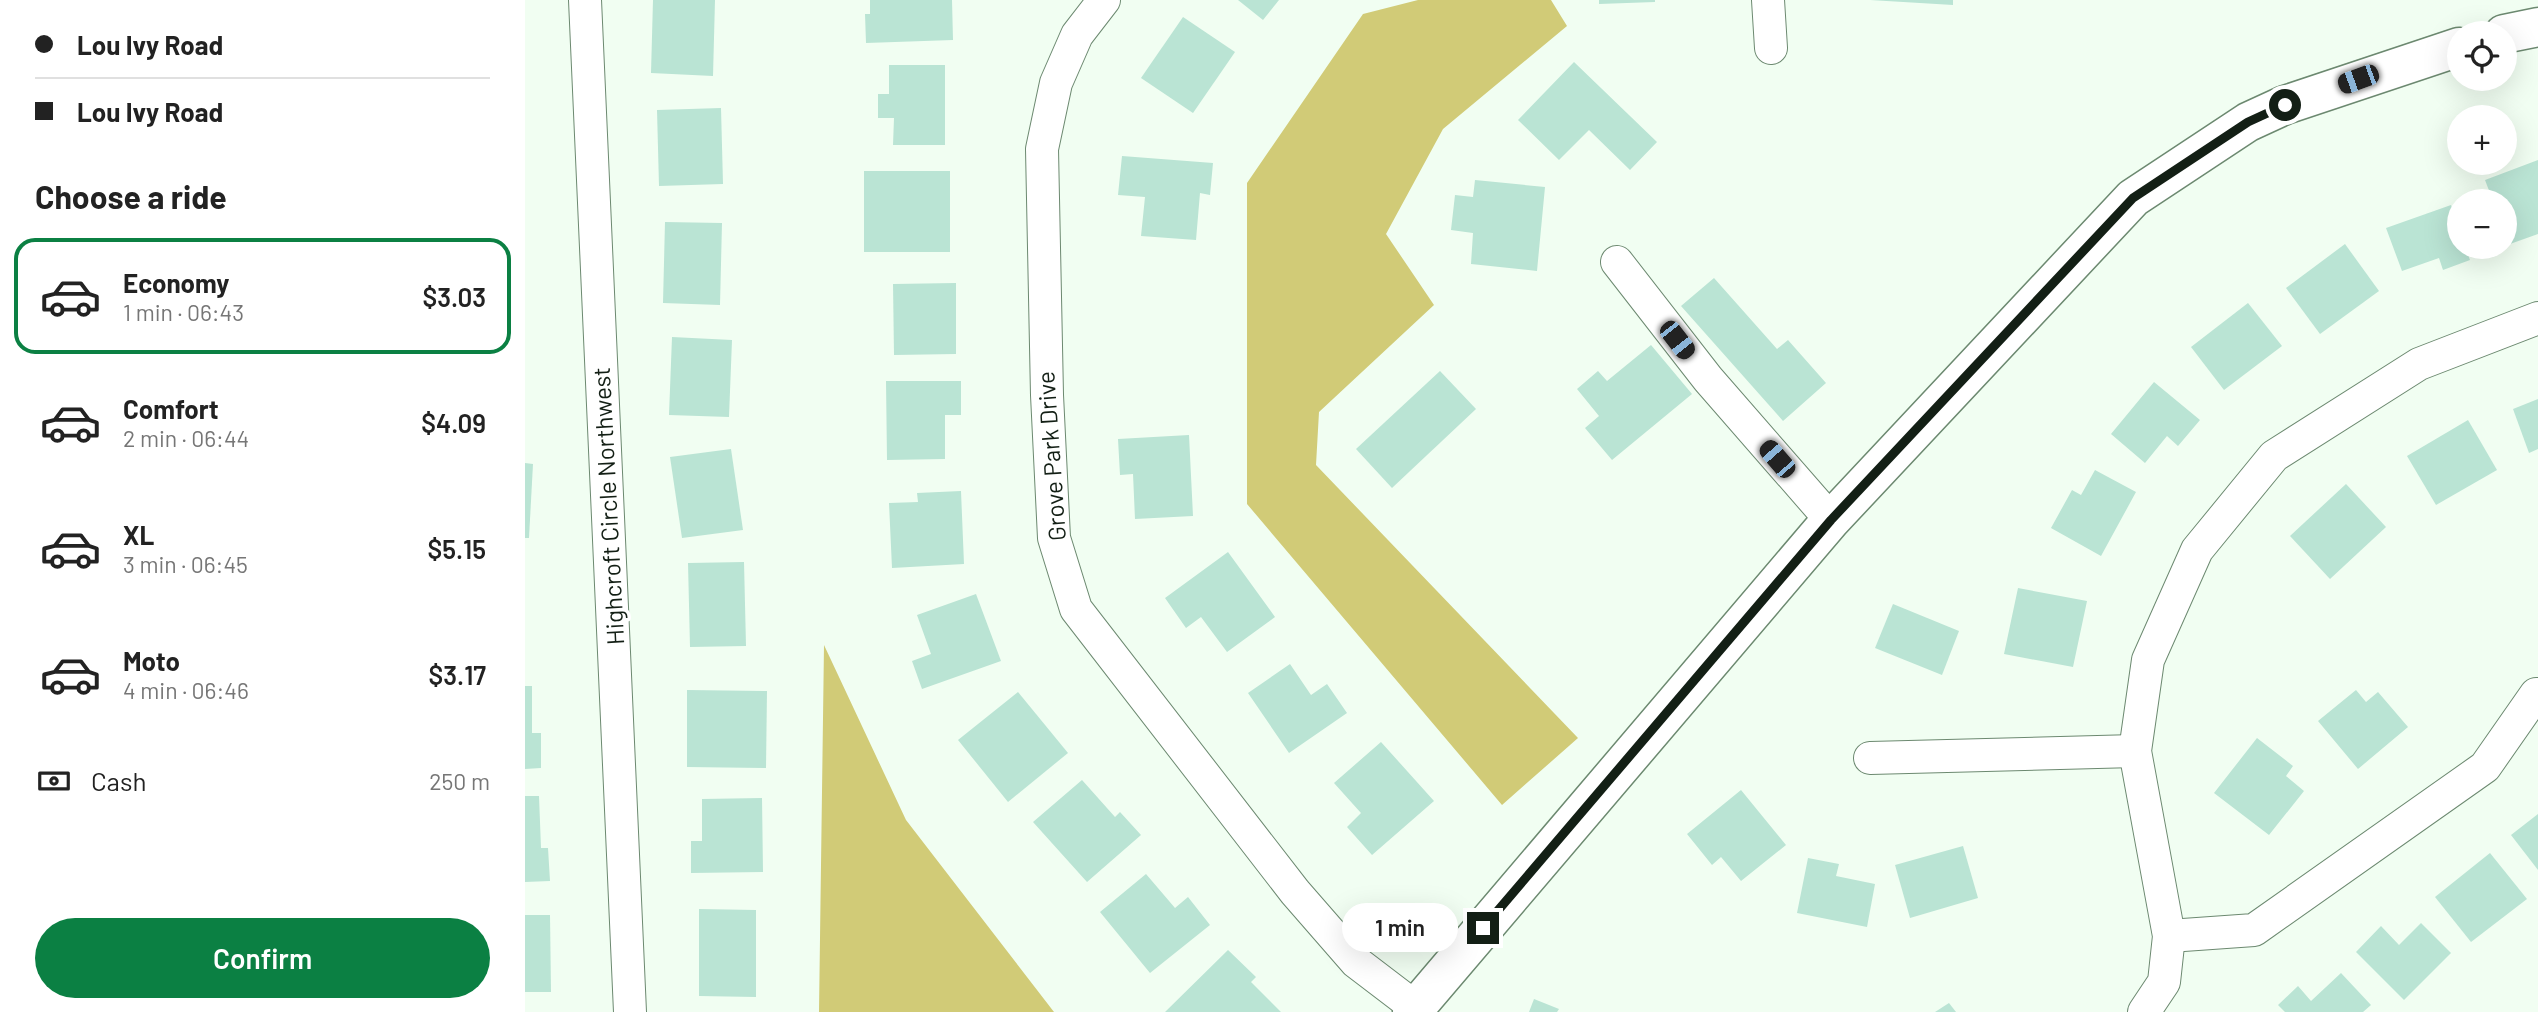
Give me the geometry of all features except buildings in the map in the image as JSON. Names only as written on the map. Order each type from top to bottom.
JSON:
[{"type":"street","name":"Highcroft Circle Northwest","points":[[585,0],[608,468],[630,1012]]},
{"type":"street","name":"Grove Park Drive","points":[[1104,0],[1077,35],[1056,83],[1042,149],[1047,394],[1055,538],[1076,609],[1294,892],[1356,962],[1414,1009]]},
{"type":"street","points":[[1768,0],[1771,48]]},
{"type":"street","points":[[2517,31],[2538,27]]},
{"type":"street","points":[[1414,1009],[1831,520],[2133,198],[2248,122],[2297,101],[2447,51]]},
{"type":"street","points":[[1617,262],[1708,379],[1831,520]]},
{"type":"street","points":[[2144,1012],[2164,982],[2169,936],[2135,751],[2148,660],[2197,550],[2274,456],[2419,364],[2538,317]]},
{"type":"street","points":[[2169,936],[2254,930],[2485,767],[2536,694]]},
{"type":"street","points":[[1870,758],[2135,751]]},
{"type":"shaded area","points":[[1418,0],[1551,0],[1567,26],[1443,129],[1386,234],[1434,305],[1319,412],[1316,465],[1578,738],[1502,805],[1247,504],[1247,183],[1363,14]]},
{"type":"shaded area","points":[[824,645],[906,820],[1054,1012],[819,1012]]},
{"type":"route","points":[[1483,928],[1831,520],[2133,198],[2248,122],[2285,105]]}]
